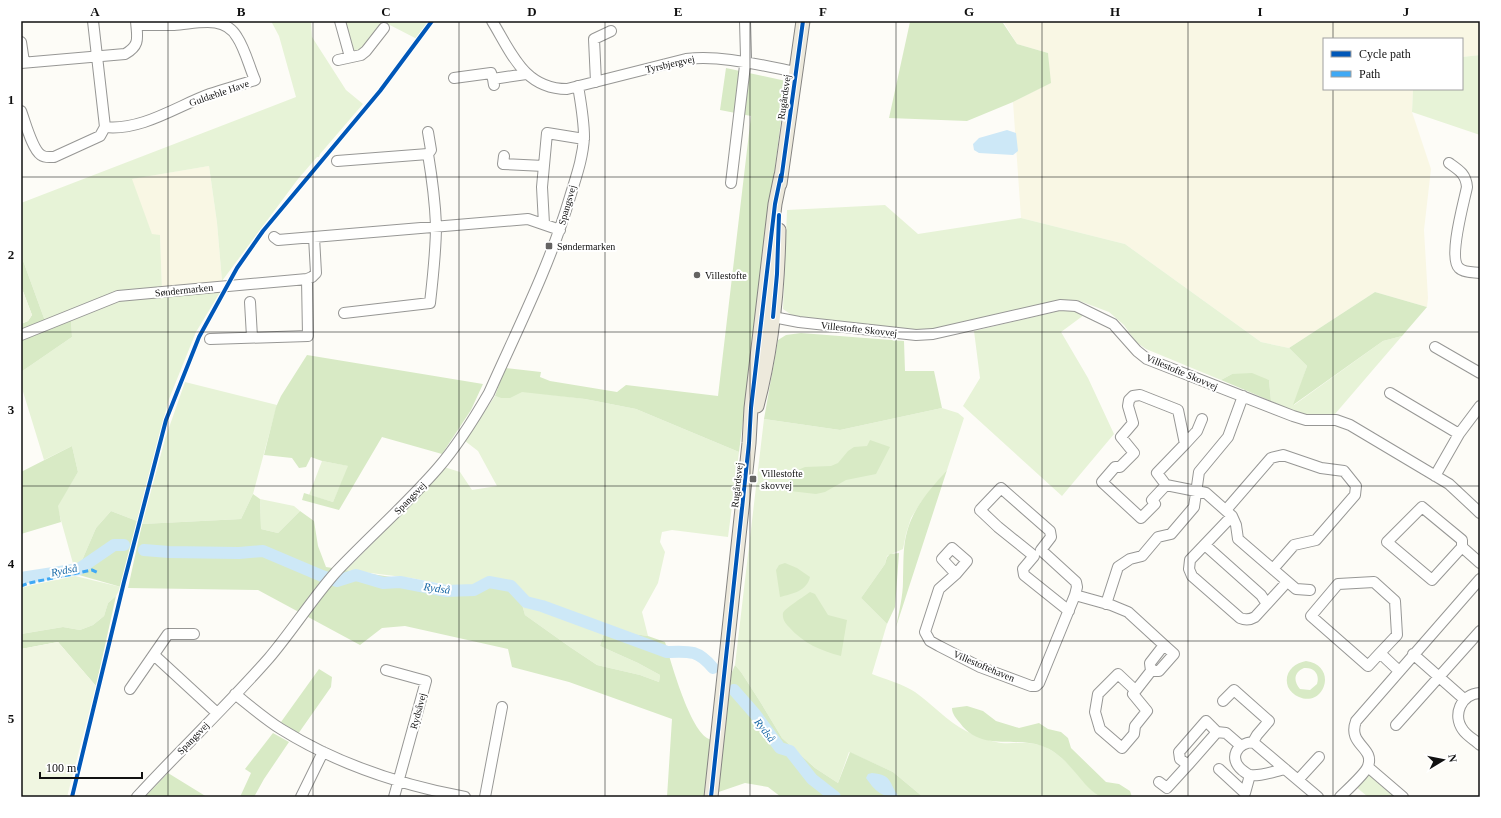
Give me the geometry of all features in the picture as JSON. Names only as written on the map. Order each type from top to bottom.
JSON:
[{"type":"main road","name":"Rugårdsvej","points":[[711,797],[749,443],[764,379],[770,288],[768,263],[775,204],[781,175],[803,21]]},
{"type":"main road","name":"Rugårdsvej","points":[[767,320],[777,274],[781,175]]},
{"type":"street","points":[[21,111],[35,149],[40,155],[46,157],[54,157],[93,141],[100,136],[106,127],[93,21]]},
{"type":"street","name":"Guldæble Have","points":[[106,127],[113,128],[131,126],[155,118],[210,94],[255,80],[238,37],[226,26],[209,21],[174,24],[136,23]]},
{"type":"street","points":[[340,21],[350,57]]},
{"type":"street","name":"Tyrsbjergvej","points":[[492,21],[518,64],[526,74],[540,84],[556,89],[567,89],[686,59],[713,58],[745,62],[796,72]]},
{"type":"street","points":[[731,184],[745,62],[745,21]]},
{"type":"street","points":[[21,42],[23,63],[125,54],[133,50],[137,43],[136,23]]},
{"type":"street","points":[[338,60],[361,55],[366,51],[384,28]]},
{"type":"street","points":[[596,82],[594,39],[611,31]]},
{"type":"street","points":[[454,78],[490,73],[493,82],[526,74]]},
{"type":"street","name":"Spangsvej","points":[[137,797],[269,658],[326,583],[439,468],[466,431],[488,393],[544,272],[560,230],[580,163],[584,139],[584,116],[578,86]]},
{"type":"street","points":[[344,314],[430,303],[435,260],[436,226],[434,188],[428,154],[431,150],[428,132]]},
{"type":"street","name":"Spangsvej","points":[[544,224],[542,187],[547,133],[584,139]]},
{"type":"street","points":[[337,162],[428,154]]},
{"type":"street","points":[[504,156],[503,164],[544,166]]},
{"type":"street","points":[[1449,163],[1463,173],[1467,180],[1468,187],[1456,240],[1456,263],[1462,270],[1480,273]]},
{"type":"street","points":[[274,237],[278,240],[528,219],[560,230]]},
{"type":"street","points":[[210,339],[308,336],[307,279],[316,273],[314,236]]},
{"type":"street","name":"Søndermarken","points":[[21,335],[118,296],[307,279]]},
{"type":"street","points":[[250,302],[252,337]]},
{"type":"street","name":"Villestofte Skovvej","points":[[767,320],[799,322],[916,335],[933,334],[1060,305],[1076,306],[1113,324],[1137,351],[1147,359],[1306,420],[1336,420],[1350,425],[1449,484],[1480,513]]},
{"type":"street","points":[[1435,347],[1480,373]]},
{"type":"street","points":[[1390,393],[1459,434]]},
{"type":"street","points":[[1166,485],[1152,500],[1155,504],[1141,518],[1102,482],[1115,467],[1120,467],[1134,453],[1121,437],[1133,423],[1128,406],[1128,400],[1133,396],[1140,395],[1178,410],[1185,444]]},
{"type":"street","points":[[1106,604],[1118,567],[1130,559],[1142,556],[1158,537],[1171,534],[1194,507],[1195,490],[1199,472],[1228,437],[1243,396]]},
{"type":"street","points":[[1435,476],[1459,434],[1480,406]]},
{"type":"street","points":[[1202,420],[1197,431],[1157,473],[1166,485],[1206,493],[1229,513],[1236,526],[1238,539],[1296,590],[1310,590]]},
{"type":"street","points":[[1272,569],[1294,545],[1316,540],[1355,495],[1356,486],[1344,472],[1321,468],[1282,455],[1271,458],[1206,545],[1190,560],[1189,570],[1192,576],[1244,620],[1255,617],[1287,582]]},
{"type":"street","points":[[1069,611],[1024,575],[1023,569],[1034,556],[998,527],[980,510],[1001,488],[1050,532],[1051,537],[1041,550],[1076,582],[1077,587],[1075,595],[1128,612],[1164,645],[1150,663],[1152,671],[1133,694],[1147,711],[1135,726],[1134,734],[1122,748],[1100,729],[1095,712],[1098,694],[1118,674],[1135,690]]},
{"type":"street","points":[[1462,547],[1432,580],[1387,542],[1422,506],[1462,540],[1462,547],[1480,563]]},
{"type":"street","points":[[1206,545],[1261,595],[1267,604]]},
{"type":"street","name":"Villestoftehaven","points":[[956,574],[939,590],[925,632],[927,637],[930,641],[980,667],[1031,686],[1036,686],[1040,683],[1075,595]]},
{"type":"street","points":[[1340,797],[1368,767],[1369,760],[1367,752],[1357,742],[1353,731],[1356,721],[1480,579]]},
{"type":"street","points":[[1374,582],[1395,601],[1397,635],[1380,653],[1368,666],[1311,616],[1338,584],[1374,582]]},
{"type":"street","points":[[1396,725],[1480,631]]},
{"type":"street","points":[[130,689],[168,634],[194,634]]},
{"type":"street","points":[[1380,653],[1399,671]]},
{"type":"street","points":[[1413,654],[1438,678],[1464,699]]},
{"type":"street","points":[[154,655],[217,713]]},
{"type":"street","name":"Rydsåvej","points":[[386,670],[426,681],[394,797]]},
{"type":"street","points":[[1223,701],[1234,690],[1268,721],[1257,735],[1254,742]]},
{"type":"street","points":[[1480,693],[1475,693],[1464,699],[1460,706],[1459,720],[1463,730],[1480,745]]},
{"type":"street","points":[[235,694],[281,728],[323,752],[361,769],[399,781],[444,793],[466,797]]},
{"type":"street","points":[[485,797],[502,707]]},
{"type":"street","points":[[1188,766],[1180,758],[1179,752],[1206,721],[1218,732],[1226,733],[1242,746]]},
{"type":"street","points":[[1159,782],[1167,788],[1218,732]]},
{"type":"street","points":[[1285,769],[1250,775],[1237,765],[1234,760],[1235,754],[1246,743],[1254,742],[1318,797]]},
{"type":"street","points":[[301,797],[323,752]]},
{"type":"street","points":[[1298,780],[1319,757]]},
{"type":"street","points":[[1368,767],[1403,797]]},
{"type":"street","points":[[1219,769],[1245,793],[1250,775]]},
{"type":"shaded area","points":[[1003,21],[1480,21],[1480,55],[1463,57],[1463,38],[1323,38],[1323,90],[1413,90],[1412,112],[1431,169],[1424,230],[1428,298],[1427,307],[1375,292],[1289,348],[1261,342],[1125,244],[1021,218],[1013,102],[1050,83],[1048,53],[1017,44]]},
{"type":"shaded area","points":[[209,166],[217,223],[222,281],[162,289],[160,235],[152,235],[131,179]]},
{"type":"green space","points":[[271,21],[311,21],[312,37],[346,90],[363,104],[319,157],[317,157],[298,179],[222,281],[217,223],[209,166],[132,179],[152,234],[160,235],[162,289],[45,321],[21,255],[21,203],[296,97],[279,36]]},
{"type":"green space","points":[[344,21],[429,21],[417,39],[384,22],[362,49],[355,51],[350,45]]},
{"type":"green space","points":[[910,22],[1003,23],[1017,44],[1048,53],[1051,83],[1013,102],[967,121],[889,118]]},
{"type":"green space","points":[[1480,55],[1480,135],[1412,112],[1413,90],[1463,90],[1463,57]]},
{"type":"green space","points":[[726,68],[786,81],[739,452],[636,409],[585,399],[522,392],[510,398],[495,396],[505,368],[541,372],[540,377],[550,381],[617,392],[626,385],[718,396],[751,116],[720,110]]},
{"type":"green space","points":[[885,205],[918,234],[1021,218],[1125,244],[1261,342],[1289,348],[1307,366],[1294,405],[1383,341],[1402,336],[1335,414],[1300,414],[1271,401],[1269,380],[1232,374],[1221,380],[1146,349],[1136,342],[1124,325],[1109,312],[1077,300],[1059,301],[933,331],[796,318],[783,309],[787,210]]},
{"type":"green space","points":[[21,255],[45,321],[21,331],[21,324],[28,321],[32,315],[21,286]]},
{"type":"green space","points":[[21,286],[32,315],[28,321],[21,324]]},
{"type":"green space","points":[[222,289],[196,332],[169,399],[137,521],[111,511],[96,528],[80,565],[74,567],[57,506],[78,472],[72,446],[44,460],[21,385],[21,372],[72,337],[71,318],[120,298]]},
{"type":"green space","points":[[1375,292],[1427,307],[1402,336],[1383,341],[1293,405],[1307,366],[1289,348]]},
{"type":"green space","points":[[1063,310],[1076,310],[1084,315],[1061,332],[1088,378],[1114,434],[1062,496],[963,406],[980,378],[974,331]]},
{"type":"green space","points":[[71,318],[72,337],[21,372],[21,339]]},
{"type":"green space","points":[[801,333],[904,341],[905,371],[934,371],[942,408],[840,430],[764,419],[778,340],[786,335]]},
{"type":"green space","points":[[307,355],[483,384],[471,410],[442,454],[382,437],[339,510],[302,500],[304,493],[333,502],[348,466],[322,461],[311,457],[306,467],[299,468],[292,458],[264,455],[276,407],[281,396]]},
{"type":"green space","points":[[1252,373],[1269,380],[1271,401],[1221,380],[1232,374]]},
{"type":"green space","points":[[185,382],[277,405],[253,494],[241,519],[142,524],[165,439]]},
{"type":"green space","points":[[522,391],[585,399],[636,409],[739,452],[728,537],[672,530],[662,532],[660,542],[665,552],[658,583],[642,612],[648,636],[605,630],[600,646],[638,663],[660,675],[659,682],[640,675],[597,665],[570,647],[525,615],[516,583],[463,588],[411,578],[346,570],[420,495],[444,467],[460,472],[472,490],[497,486],[478,451],[465,441],[495,396],[512,396]]},
{"type":"green space","points":[[942,408],[958,413],[964,418],[947,470],[921,502],[911,518],[903,549],[887,556],[885,564],[861,598],[887,624],[872,674],[911,689],[952,722],[973,734],[1001,743],[1038,744],[1052,750],[1066,762],[1100,797],[923,797],[893,772],[849,752],[838,783],[815,768],[782,738],[761,703],[735,665],[764,419],[840,430]]},
{"type":"green space","points":[[870,440],[890,447],[876,474],[846,480],[825,492],[816,494],[790,491],[783,487],[798,470],[805,467],[831,466],[838,463],[848,451],[854,447],[867,446]]},
{"type":"green space","points":[[72,446],[78,472],[58,506],[61,522],[21,534],[21,472]]},
{"type":"green space","points":[[322,461],[349,466],[333,502],[309,495]]},
{"type":"green space","points":[[947,470],[896,627],[901,604],[904,550],[908,528],[914,513],[922,500]]},
{"type":"green space","points":[[253,494],[260,499],[261,529],[278,533],[300,511],[314,521],[318,546],[326,567],[463,588],[516,583],[525,615],[597,665],[640,675],[659,682],[660,675],[638,663],[600,646],[605,630],[648,636],[665,642],[688,710],[702,733],[709,739],[721,741],[729,679],[735,665],[761,703],[782,738],[815,768],[838,783],[850,752],[893,772],[923,797],[781,797],[768,787],[745,783],[704,797],[667,797],[672,719],[569,682],[512,667],[508,649],[405,626],[382,628],[360,645],[258,590],[128,588],[142,524],[241,519]]},
{"type":"green space","points":[[260,499],[294,506],[300,511],[278,533],[261,529]]},
{"type":"green space","points":[[111,511],[137,521],[121,587],[79,575],[80,565],[96,528]]},
{"type":"green space","points":[[899,553],[895,607],[887,624],[861,598],[885,564],[887,557],[890,554]]},
{"type":"green space","points":[[785,563],[797,568],[810,577],[806,586],[802,589],[780,597],[776,570],[779,565]]},
{"type":"green space","points":[[75,576],[121,587],[116,596],[108,603],[104,616],[93,625],[80,630],[63,627],[21,634],[21,588]]},
{"type":"green space","points":[[810,592],[815,594],[828,615],[847,620],[841,656],[826,652],[806,642],[794,633],[784,621],[783,613],[791,605]]},
{"type":"green space","points":[[116,596],[96,686],[58,642],[21,649],[21,634],[63,627],[80,630],[93,625],[104,616],[108,603]]},
{"type":"green space","points":[[58,642],[96,686],[67,797],[21,797],[21,649]]},
{"type":"green space","points":[[1306,661],[1316,664],[1322,670],[1325,677],[1321,692],[1315,697],[1308,699],[1294,694],[1288,687],[1287,682],[1288,673],[1294,666]],"holes":[[[1304,668],[1308,668],[1317,674],[1317,684],[1310,690],[1300,689],[1296,683],[1296,674]]]},
{"type":"green space","points":[[319,669],[332,677],[331,687],[298,734],[281,722]]},
{"type":"green space","points":[[967,706],[983,711],[996,721],[1019,728],[1039,723],[1048,729],[1061,732],[1068,738],[1071,748],[1106,782],[1119,784],[1130,791],[1132,797],[1110,798],[1099,796],[1085,784],[1071,767],[1055,752],[1042,746],[1020,742],[998,742],[978,737],[968,732],[954,716],[952,708]]},
{"type":"green space","points":[[273,733],[289,742],[264,779],[254,797],[240,797],[251,773],[245,769]]},
{"type":"green space","points":[[1369,770],[1399,797],[1368,797],[1355,786]]},
{"type":"green space","points":[[168,773],[207,797],[145,797]]},
{"type":"water","points":[[1007,130],[1016,133],[1018,151],[1013,155],[979,153],[974,150],[973,144],[979,138]]},
{"type":"water","points":[[872,773],[884,775],[889,780],[899,797],[883,795],[876,790],[866,778],[868,774]]},
{"type":"waterway","name":"Rydså","points":[[21,578],[79,569],[114,545],[124,545]]},
{"type":"waterway","name":"Rydså","points":[[144,550],[169,552],[239,553],[263,551],[337,581],[356,575],[383,583],[400,582],[446,591],[474,590],[489,582],[511,586],[526,602],[542,606],[667,652],[693,653],[703,658],[713,668]]},
{"type":"waterway","name":"Rydså","points":[[734,690],[755,714],[780,748],[790,751],[812,779],[835,797]]},
{"type":"marked path","points":[[21,586],[92,570],[99,573]]},
{"type":"cycle path","points":[[72,797],[124,582],[166,420],[199,337],[237,268],[263,231],[380,91],[432,21]]},
{"type":"cycle path","points":[[781,181],[803,21]]},
{"type":"cycle path","points":[[711,797],[749,443],[751,408],[775,204],[781,175]]},
{"type":"cycle path","points":[[773,317],[777,274],[779,215]]},
{"type":"place","name":"Søndermarken","points":[[549,246]]},
{"type":"place","name":"Villestofte","points":[[697,275]]},
{"type":"place","name":"Villestofte skovvej","points":[[753,479]]}]
